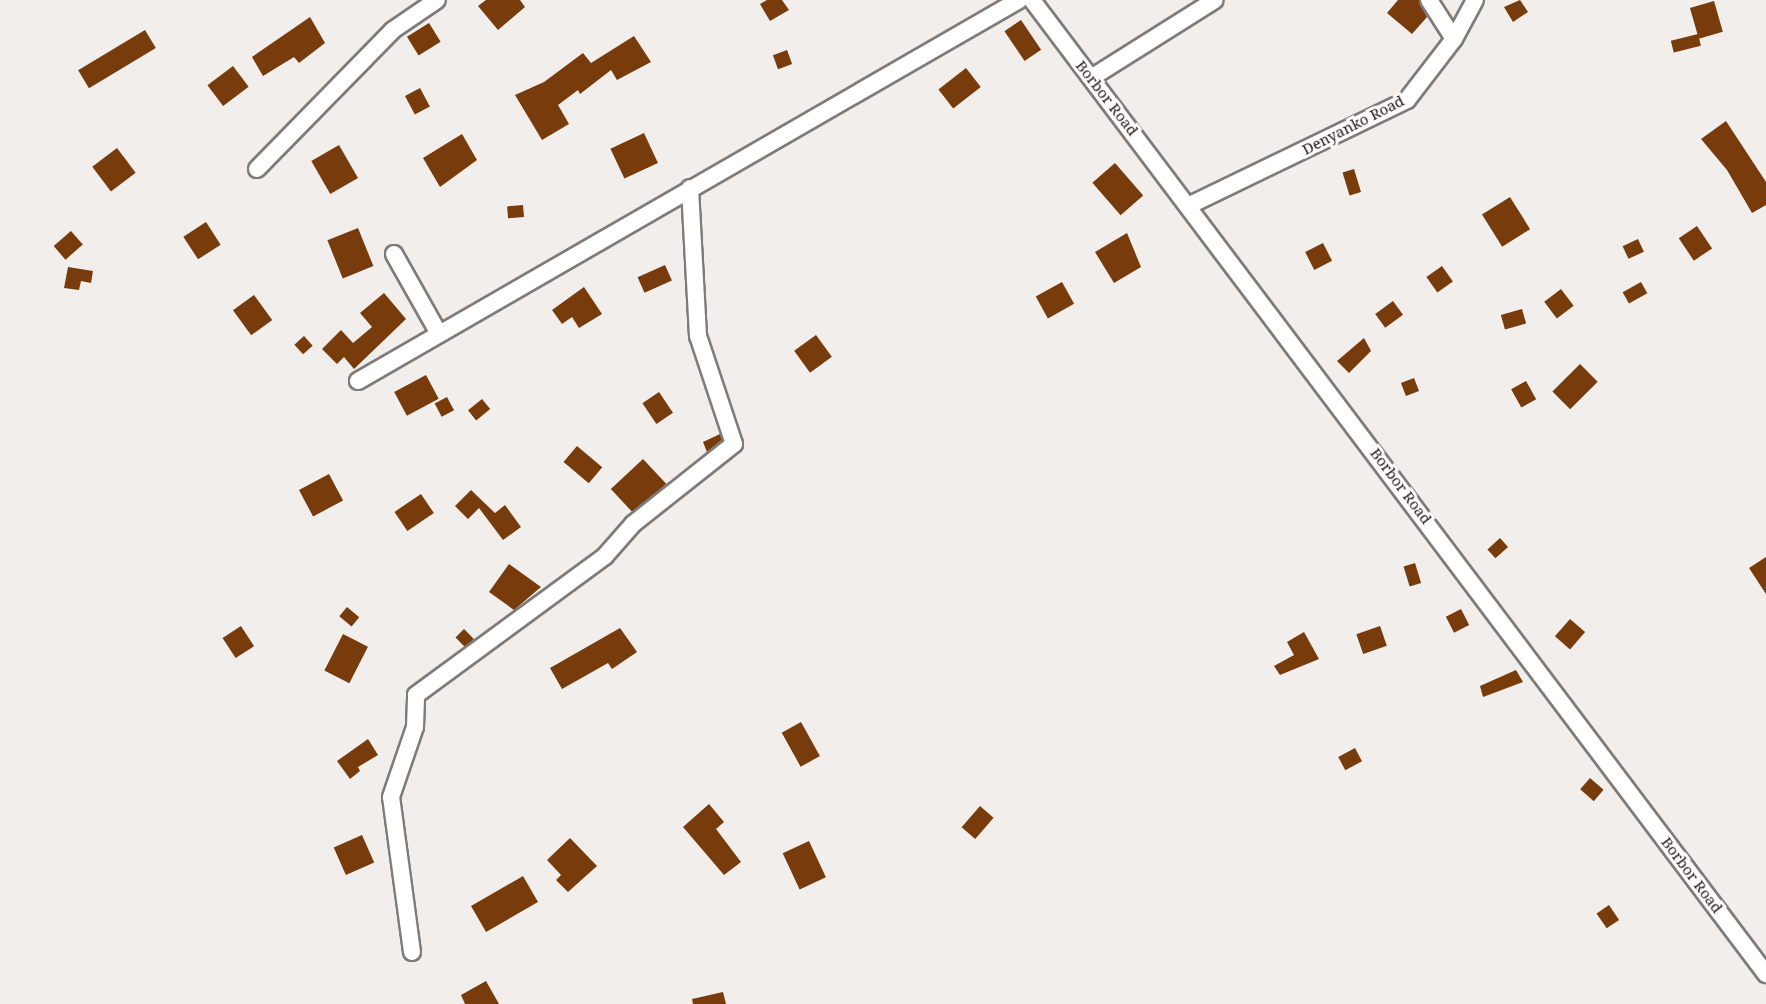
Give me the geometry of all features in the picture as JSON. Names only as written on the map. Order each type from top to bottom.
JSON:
[{"type":"street","points":[[257,169],[393,30],[437,0]]},
{"type":"street","points":[[358,381],[1019,0]]},
{"type":"street","name":"Borbor Road","points":[[1032,0],[1190,205],[1766,974]]},
{"type":"street","points":[[1091,78],[1215,0]]},
{"type":"street","points":[[1429,0],[1454,39]]},
{"type":"street","name":"Denyanko Road","points":[[1190,205],[1407,100],[1454,39],[1475,0]]},
{"type":"street","points":[[412,952],[391,797],[414,727],[416,695],[605,556],[633,524],[734,444],[698,336],[690,188]]},
{"type":"street","points":[[394,254],[439,334]]},
{"type":"building","points":[[486,0],[520,0],[525,7],[498,30],[478,6]]},
{"type":"building","points":[[767,0],[782,0],[789,10],[770,21],[760,4]]},
{"type":"building","points":[[1398,0],[1419,0],[1427,17],[1412,34],[1387,13]]},
{"type":"building","points":[[1520,0],[1528,12],[1513,22],[1504,7]]},
{"type":"building","points":[[1714,1],[1723,32],[1699,39],[1690,8]]},
{"type":"building","points":[[310,17],[325,43],[299,63],[294,57],[263,76],[252,57]]},
{"type":"building","points":[[1021,20],[1041,50],[1025,61],[1004,31]]},
{"type":"building","points":[[429,23],[441,42],[419,55],[407,37]]},
{"type":"building","points":[[145,30],[156,48],[89,88],[78,70]]},
{"type":"building","points":[[1698,34],[1701,46],[1674,52],[1671,41]]},
{"type":"building","points":[[634,36],[651,62],[617,80],[611,70],[580,94],[578,90],[558,105],[569,124],[542,140],[515,95],[544,82],[583,53],[591,63]]},
{"type":"building","points":[[787,50],[792,64],[778,69],[773,55]]},
{"type":"building","points":[[233,66],[249,87],[223,106],[207,85]]},
{"type":"building","points":[[966,68],[981,87],[953,108],[938,90]]},
{"type":"building","points":[[420,88],[430,107],[415,115],[405,96]]},
{"type":"building","points":[[1726,121],[1766,182],[1766,205],[1752,213],[1727,170],[1701,139]]},
{"type":"building","points":[[644,133],[658,163],[624,179],[610,149]]},
{"type":"building","points":[[462,134],[477,160],[440,187],[423,158]]},
{"type":"building","points":[[339,145],[358,178],[330,194],[311,161]]},
{"type":"building","points":[[117,148],[136,173],[111,191],[92,167]]},
{"type":"building","points":[[1115,163],[1143,195],[1121,215],[1092,183]]},
{"type":"building","points":[[1354,169],[1361,192],[1350,195],[1343,173]]},
{"type":"building","points":[[1510,197],[1530,229],[1502,247],[1482,214]]},
{"type":"building","points":[[523,205],[524,217],[508,218],[507,206]]},
{"type":"building","points":[[206,222],[221,245],[198,259],[183,237]]},
{"type":"building","points":[[1697,226],[1712,248],[1694,261],[1679,238]]},
{"type":"building","points":[[358,228],[373,266],[343,278],[327,240]]},
{"type":"building","points":[[71,231],[83,245],[65,260],[54,246]]},
{"type":"building","points":[[1127,233],[1141,267],[1114,283],[1095,252]]},
{"type":"building","points":[[1638,239],[1644,252],[1629,259],[1623,246]]},
{"type":"building","points":[[1323,243],[1332,261],[1314,270],[1305,252]]},
{"type":"building","points":[[665,265],[672,281],[645,293],[638,277]]},
{"type":"building","points":[[1442,266],[1453,282],[1437,292],[1426,277]]},
{"type":"building","points":[[68,267],[93,271],[91,283],[81,281],[79,290],[64,288]]},
{"type":"building","points":[[1062,282],[1074,304],[1048,318],[1036,297]]},
{"type":"building","points":[[1641,282],[1647,293],[1629,304],[1623,292]]},
{"type":"building","points":[[584,287],[602,314],[579,328],[572,317],[562,324],[552,310]]},
{"type":"building","points":[[1561,289],[1574,306],[1557,318],[1544,302]]},
{"type":"building","points":[[384,293],[406,319],[354,369],[344,357],[337,364],[322,349],[341,330],[353,343],[372,327],[360,313]]},
{"type":"building","points":[[254,295],[272,320],[251,335],[233,310]]},
{"type":"building","points":[[1393,301],[1403,315],[1385,328],[1375,314]]},
{"type":"building","points":[[1522,309],[1526,323],[1505,329],[1501,315]]},
{"type":"building","points":[[816,335],[832,357],[810,373],[794,351]]},
{"type":"building","points":[[304,336],[313,346],[303,354],[294,345]]},
{"type":"building","points":[[1364,338],[1371,351],[1349,373],[1337,361]]},
{"type":"building","points":[[1580,364],[1598,382],[1570,409],[1552,392]]},
{"type":"building","points":[[426,375],[439,399],[407,416],[394,392]]},
{"type":"building","points":[[1414,378],[1419,391],[1406,396],[1401,383]]},
{"type":"building","points":[[1526,381],[1536,399],[1521,408],[1511,389]]},
{"type":"building","points":[[659,392],[673,413],[656,424],[642,403]]},
{"type":"building","points":[[447,397],[454,410],[442,417],[435,404]]},
{"type":"building","points":[[482,399],[490,409],[476,420],[468,410]]},
{"type":"building","points":[[720,434],[722,440],[707,452],[703,442]]},
{"type":"building","points":[[577,446],[602,467],[589,483],[564,462]]},
{"type":"building","points":[[643,459],[666,484],[634,514],[611,489]]},
{"type":"building","points":[[329,474],[343,500],[313,516],[299,490]]},
{"type":"building","points":[[471,490],[495,513],[505,505],[521,527],[503,540],[479,508],[468,519],[455,506]]},
{"type":"building","points":[[421,494],[434,513],[407,531],[394,512]]},
{"type":"building","points":[[1500,538],[1508,547],[1495,558],[1487,549]]},
{"type":"building","points":[[1766,557],[1766,594],[1749,568]]},
{"type":"building","points":[[1415,563],[1421,583],[1410,587],[1404,567]]},
{"type":"building","points":[[509,564],[541,587],[514,610],[489,592]]},
{"type":"building","points":[[347,607],[359,617],[352,626],[339,616]]},
{"type":"building","points":[[1461,609],[1469,625],[1454,633],[1446,617]]},
{"type":"building","points":[[1570,619],[1585,632],[1570,649],[1555,636]]},
{"type":"building","points":[[241,626],[254,646],[236,658],[223,638]]},
{"type":"building","points":[[1380,626],[1387,646],[1363,654],[1356,634]]},
{"type":"building","points":[[620,628],[637,652],[612,669],[608,663],[562,689],[550,668]]},
{"type":"building","points":[[464,629],[474,639],[465,647],[456,637]]},
{"type":"building","points":[[1304,632],[1319,659],[1280,675],[1274,666],[1294,655],[1287,642]]},
{"type":"building","points":[[343,634],[368,647],[349,683],[324,671]]},
{"type":"building","points":[[1516,670],[1523,682],[1483,697],[1480,686]]},
{"type":"building","points":[[801,722],[820,756],[801,767],[782,733]]},
{"type":"building","points":[[368,739],[378,755],[358,767],[360,771],[350,779],[337,761]]},
{"type":"building","points":[[1355,748],[1362,761],[1345,770],[1338,757]]},
{"type":"building","points":[[1590,778],[1604,790],[1594,801],[1580,789]]},
{"type":"building","points":[[709,804],[724,822],[716,829],[741,862],[724,875],[683,827]]},
{"type":"building","points":[[980,806],[994,818],[975,839],[962,827]]},
{"type":"building","points":[[362,835],[374,862],[346,875],[334,848]]},
{"type":"building","points":[[570,838],[597,866],[568,892],[556,880],[561,875],[547,860]]},
{"type":"building","points":[[809,841],[826,877],[800,890],[783,853]]},
{"type":"building","points":[[523,876],[538,902],[486,932],[471,906]]},
{"type":"building","points":[[1609,905],[1619,920],[1607,928],[1597,913]]},
{"type":"building","points":[[486,981],[499,1004],[465,1004],[461,995]]},
{"type":"building","points":[[723,992],[726,1004],[693,1004],[692,999]]}]
